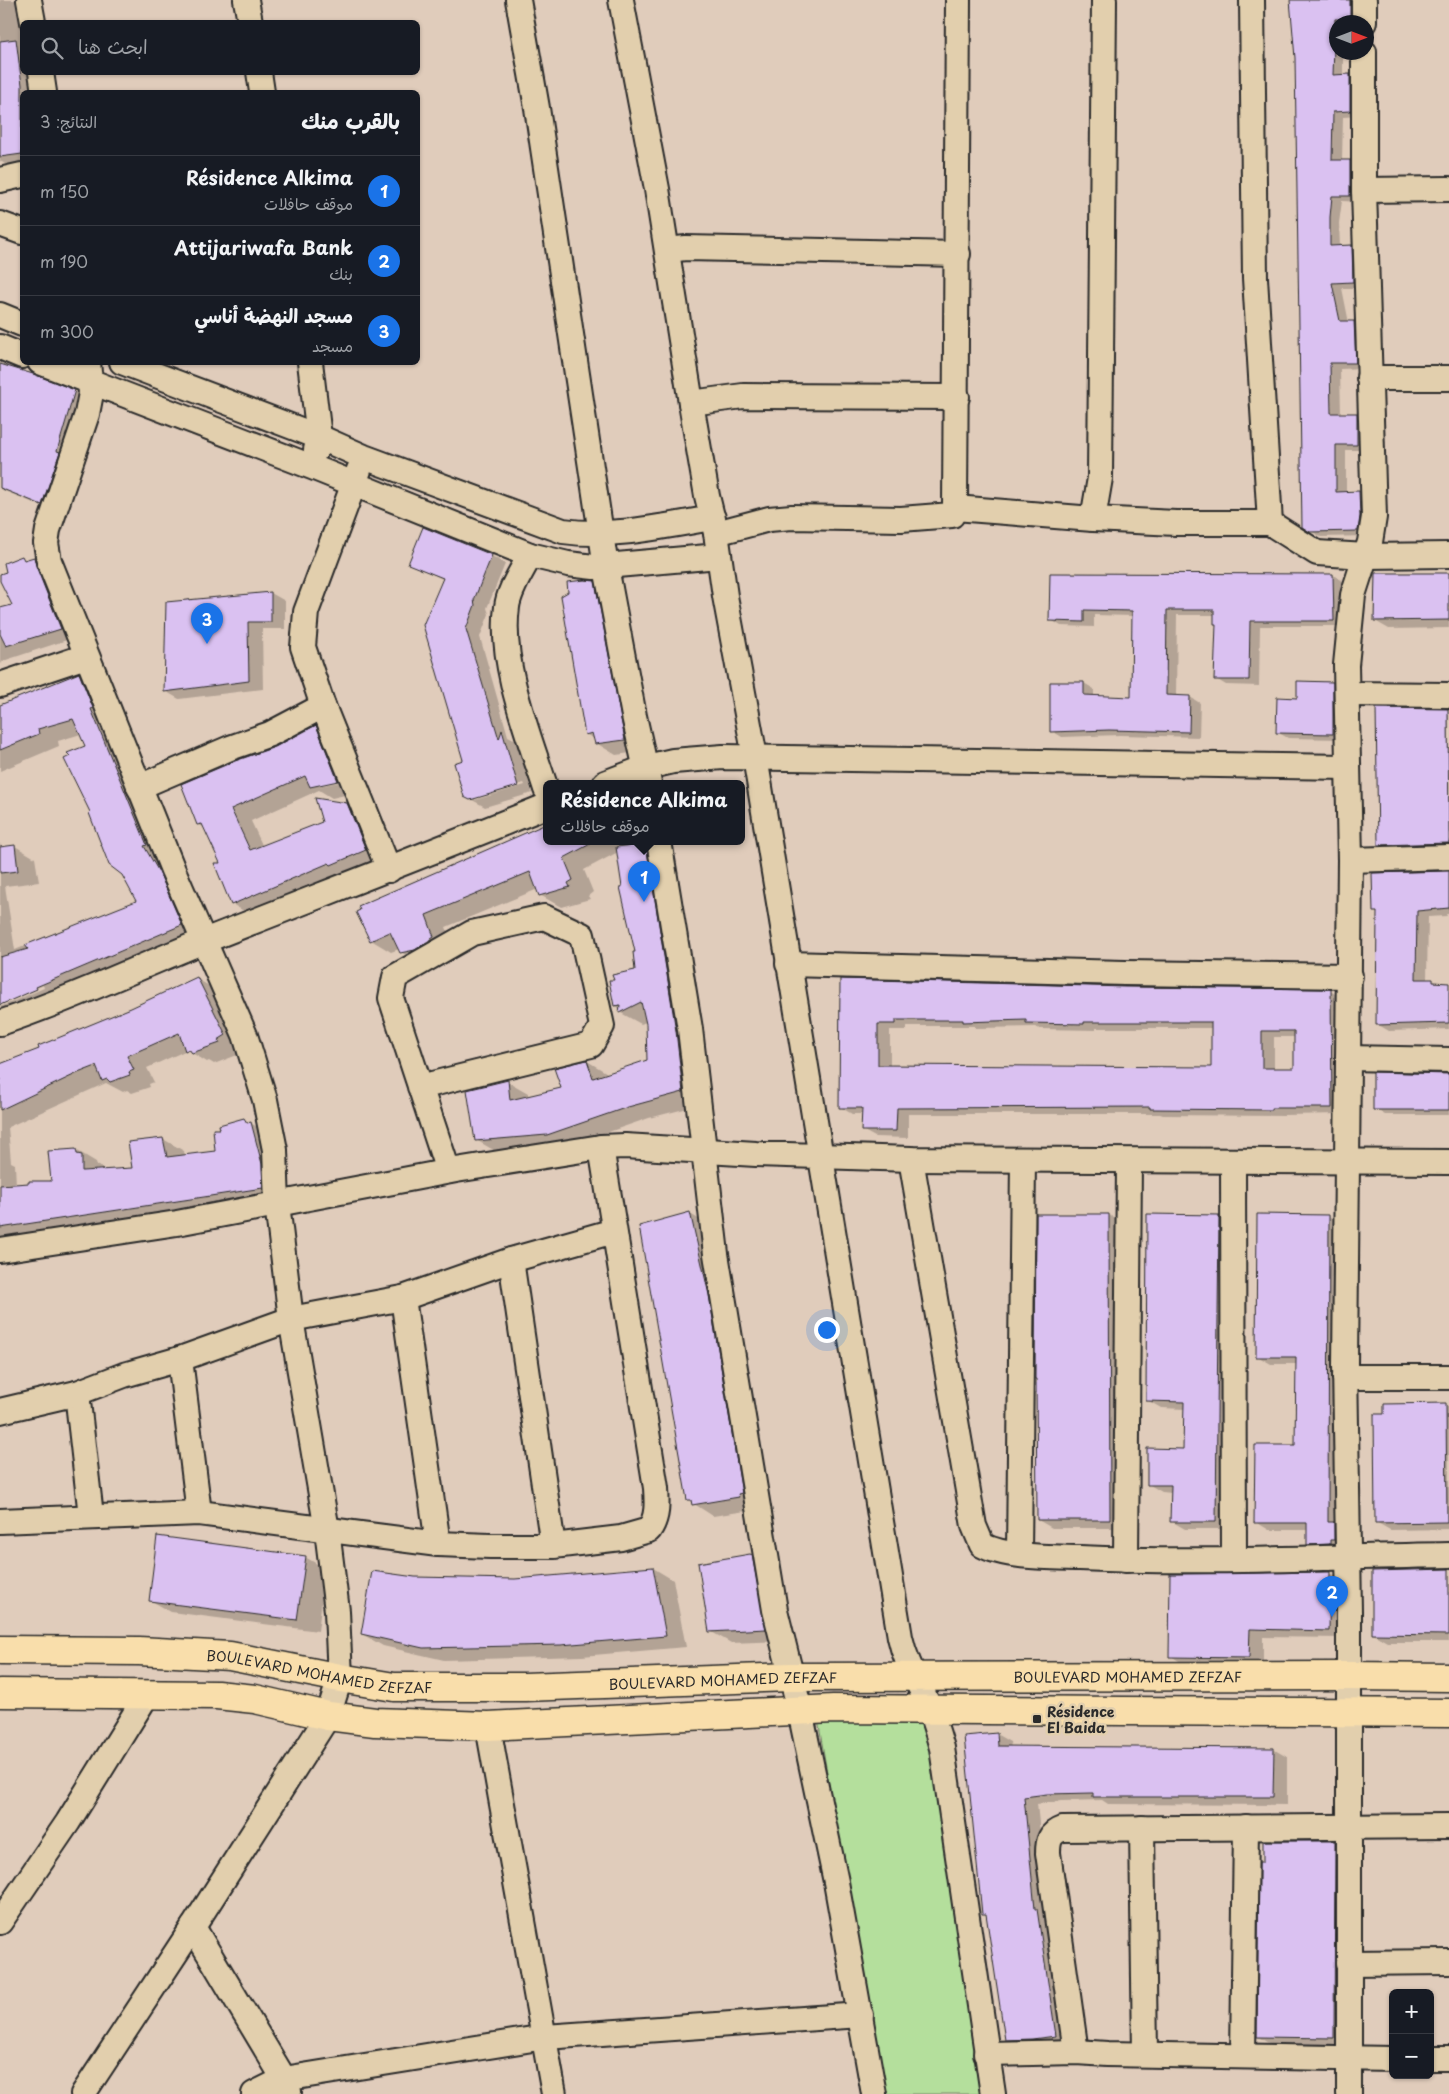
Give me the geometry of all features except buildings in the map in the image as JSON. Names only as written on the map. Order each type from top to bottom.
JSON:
[{"type":"main road","name":"BOULEVARD MOHAMED ZEFZAF","points":[[0,1650],[139,1651],[230,1656],[340,1678],[394,1686],[479,1688],[791,1677],[1449,1677]]},
{"type":"main road","points":[[0,1693],[217,1695],[255,1699],[328,1716],[375,1722],[488,1726],[800,1711],[1449,1713]]},
{"type":"street","points":[[29,0],[33,20]]},
{"type":"street","points":[[246,0],[250,20]]},
{"type":"street","points":[[518,0],[537,108],[606,567],[634,716],[648,775]]},
{"type":"street","points":[[621,0],[637,79],[707,496],[714,525],[755,757],[900,1637],[904,1656],[930,1710],[939,1738],[948,1786],[993,2094]]},
{"type":"street","points":[[130,365],[319,437],[364,457],[563,531],[602,534],[769,519],[944,517],[952,515],[955,508],[957,397],[958,0]]},
{"type":"street","points":[[1093,519],[1100,478],[1104,0]]},
{"type":"street","points":[[1252,0],[1255,278],[1270,523]]},
{"type":"street","points":[[1364,0],[1364,15]]},
{"type":"street","points":[[1349,2094],[1349,1714],[1345,1377],[1350,860],[1346,665],[1350,612],[1356,580],[1370,542],[1374,517],[1364,190],[1364,60]]},
{"type":"street","points":[[41,75],[44,90]]},
{"type":"street","points":[[259,75],[262,90]]},
{"type":"street","points":[[0,180],[20,175]]},
{"type":"street","points":[[1364,190],[1449,189]]},
{"type":"street","points":[[0,224],[20,231]]},
{"type":"street","points":[[666,250],[686,248],[958,254]]},
{"type":"street","points":[[0,315],[20,323]]},
{"type":"street","points":[[0,347],[20,355]]},
{"type":"street","points":[[55,365],[89,372],[312,467],[530,554],[568,564],[606,567],[719,556]]},
{"type":"street","points":[[310,365],[319,437],[312,467]]},
{"type":"street","points":[[83,2094],[328,1716],[340,1678],[337,1611],[328,1530],[291,1320],[277,1204],[275,1150],[265,1100],[246,1035],[138,787],[50,561],[46,543],[48,530],[87,414],[91,393],[89,372]]},
{"type":"street","points":[[1369,378],[1449,378]]},
{"type":"street","points":[[691,403],[744,396],[957,397]]},
{"type":"street","points":[[364,457],[306,612],[302,632],[303,647],[308,667],[389,870]]},
{"type":"street","points":[[955,508],[1093,519],[1176,523],[1270,523],[1317,553],[1366,556],[1449,555]]},
{"type":"street","points":[[530,554],[507,605],[506,626],[509,660],[519,703],[543,780]]},
{"type":"street","points":[[0,685],[86,656]]},
{"type":"street","points":[[1347,694],[1449,695]]},
{"type":"street","points":[[138,787],[230,748],[270,734],[323,706]]},
{"type":"street","points":[[621,780],[648,775],[673,761],[755,757],[1348,767]]},
{"type":"street","points":[[0,1023],[42,1009],[204,941],[389,870],[543,807]]},
{"type":"street","points":[[660,845],[690,1029],[716,1254],[775,1610],[800,1711],[836,1882],[874,2094]]},
{"type":"street","points":[[1350,860],[1449,856]]},
{"type":"street","points":[[420,1087],[591,1045],[602,1026],[582,935],[544,916],[517,922],[472,933],[395,977],[390,998],[448,1171]]},
{"type":"street","points":[[788,964],[1125,973],[1350,976]]},
{"type":"street","points":[[1348,1058],[1449,1060]]},
{"type":"street","points":[[0,1250],[177,1223],[448,1171],[601,1147],[625,1146],[821,1156],[1023,1160],[1449,1162]]},
{"type":"street","points":[[0,1521],[199,1513],[438,1544],[553,1546],[621,1538],[649,1530],[655,1518],[656,1488],[601,1147]]},
{"type":"street","points":[[912,1158],[975,1531],[982,1545],[991,1549],[1020,1554],[1126,1560],[1449,1555]]},
{"type":"street","points":[[1020,1554],[1023,1160]]},
{"type":"street","points":[[1126,1560],[1129,1161]]},
{"type":"street","points":[[1233,1162],[1234,1559]]},
{"type":"street","points":[[0,1411],[77,1393],[124,1375],[180,1359],[291,1320],[403,1298],[511,1260],[614,1231]]},
{"type":"street","points":[[511,1260],[553,1546]]},
{"type":"street","points":[[403,1298],[438,1544]]},
{"type":"street","points":[[180,1359],[199,1513]]},
{"type":"street","points":[[1345,1377],[1449,1377]]},
{"type":"street","points":[[77,1393],[91,1516]]},
{"type":"street","points":[[0,1682],[0,1693]]},
{"type":"street","points":[[0,1922],[68,1822],[148,1693]]},
{"type":"street","points":[[488,1726],[554,2094]]},
{"type":"street","points":[[1076,2052],[1048,1853],[1051,1835],[1062,1828],[1449,1826]]},
{"type":"street","points":[[1243,2056],[1246,1827]]},
{"type":"street","points":[[1142,1828],[1145,2054]]},
{"type":"street","points":[[193,1927],[287,2086]]},
{"type":"street","points":[[1348,1963],[1449,1962]]},
{"type":"street","points":[[254,2094],[287,2086],[545,2037],[860,2016]]},
{"type":"street","points":[[986,2054],[1076,2052],[1389,2059]]},
{"type":"street","points":[[1434,2058],[1449,2058]]},
{"type":"green space","points":[[817,1714],[938,1714],[1003,2094],[882,2094]]},
{"type":"place","name":"مسجد النهضة أناسي","points":[[207,644]]},
{"type":"place","name":"Résidence Alkima","points":[[644,902]]},
{"type":"place","name":"Attijariwafa Bank","points":[[1332,1617]]},
{"type":"place","name":"Résidence El Baida","points":[[1037,1719]]}]
